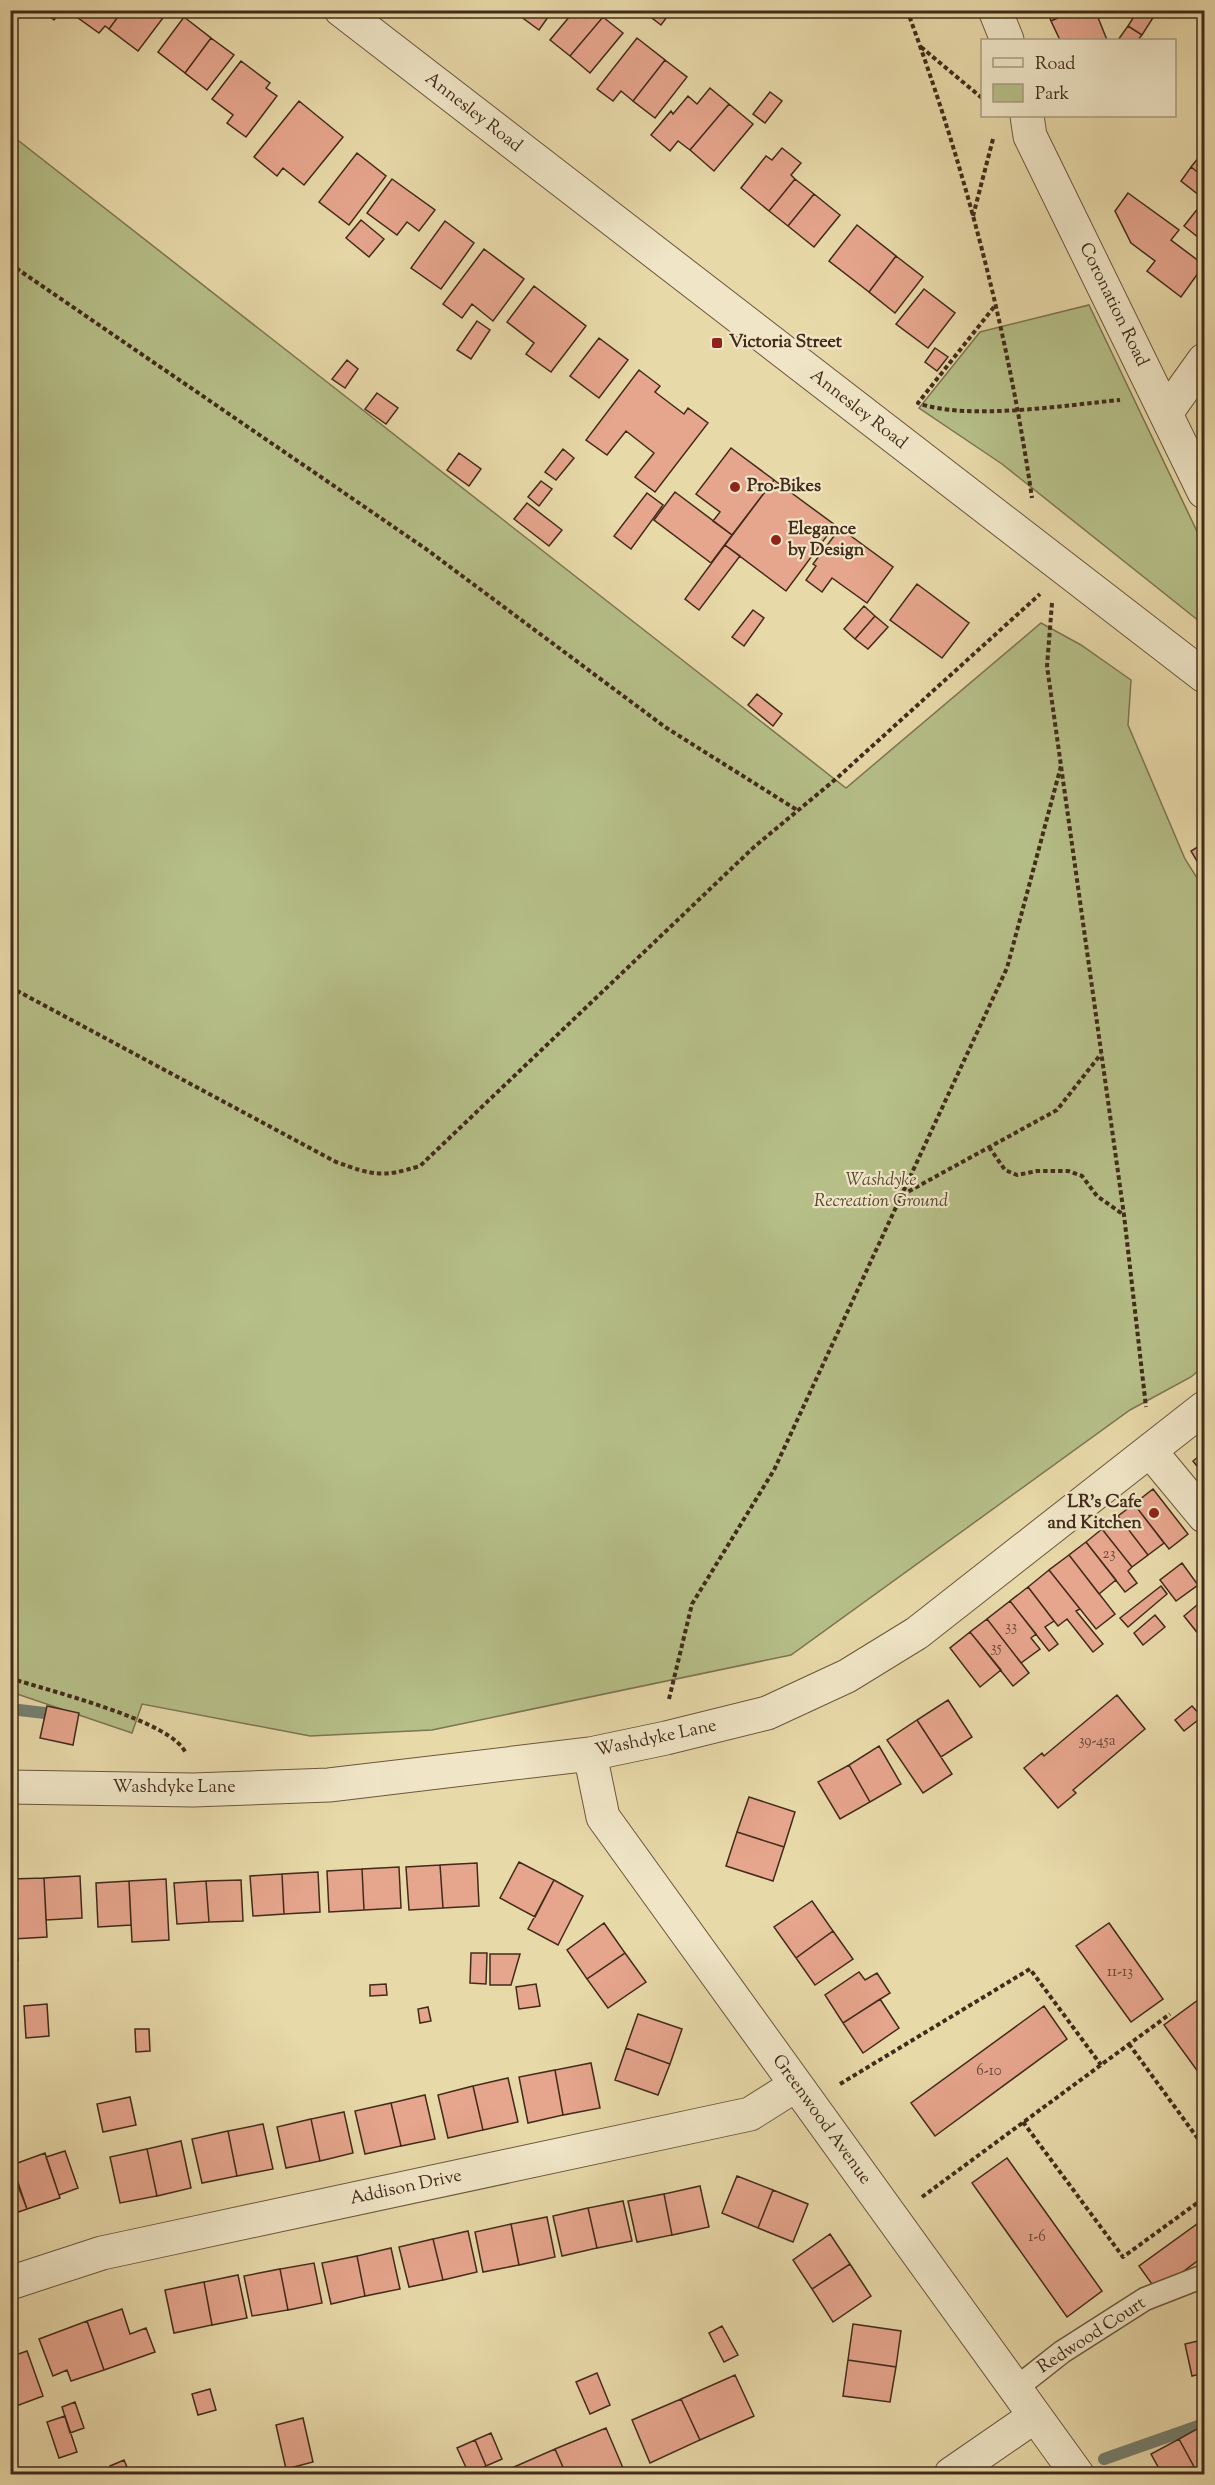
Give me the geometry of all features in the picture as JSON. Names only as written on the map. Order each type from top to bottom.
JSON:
[{"type":"street","name":"Annesley Road","points":[[341,10],[1204,676]]},
{"type":"street","points":[[995,10],[1007,39]]},
{"type":"street","name":"Coronation Road","points":[[1027,117],[1030,136],[1204,492]]},
{"type":"street","points":[[1161,402],[1204,360]]},
{"type":"street","name":"Washdyke Lane","points":[[10,1787],[193,1790],[329,1785],[590,1754],[767,1713],[847,1676],[917,1633],[1151,1452],[1204,1408]]},
{"type":"street","points":[[1151,1452],[1204,1516]]},
{"type":"street","name":"Greenwood Avenue","points":[[590,1754],[603,1818],[1077,2475]]},
{"type":"street","name":"Addison Drive","points":[[10,2283],[102,2253],[750,2114],[802,2094]]},
{"type":"street","points":[[951,2475],[1035,2416]]},
{"type":"lane","name":"Redwood Court","points":[[1015,2389],[1062,2352],[1145,2300],[1204,2276]]},
{"type":"path","points":[[907,10],[921,46],[973,217],[1019,409],[1033,504]]},
{"type":"path","points":[[921,46],[981,97]]},
{"type":"path","points":[[973,217],[993,138]]},
{"type":"path","points":[[11,267],[426,549],[665,727],[797,810]]},
{"type":"path","points":[[994,307],[918,403],[938,411],[1019,409],[1132,399],[1161,402]]},
{"type":"path","points":[[1060,567],[1052,606],[1047,666],[1124,1215],[1151,1452]]},
{"type":"path","points":[[10,987],[336,1162],[374,1176],[397,1174],[420,1166],[754,847],[837,778],[1038,596],[1060,567]]},
{"type":"path","points":[[666,1738],[667,1707],[692,1604],[774,1470],[1007,968],[1061,766]]},
{"type":"path","points":[[901,1196],[1057,1110],[1101,1053]]},
{"type":"path","points":[[990,1147],[1005,1170],[1017,1175],[1037,1171],[1068,1171],[1082,1176],[1097,1196],[1124,1215]]},
{"type":"path","points":[[10,1678],[136,1719],[166,1734],[185,1750],[193,1790]]},
{"type":"path","points":[[802,2094],[1030,1969],[1101,2064]]},
{"type":"path","points":[[893,2219],[1170,2014]]},
{"type":"path","points":[[1129,2044],[1204,2147]]},
{"type":"path","points":[[1023,2122],[1123,2258],[1204,2198]]},
{"type":"green space","name":"Washdyke Recreation Ground","points":[[10,134],[846,788],[1041,623],[1081,645],[1131,680],[1128,725],[1185,859],[1204,889],[1204,1366],[1191,1377],[1130,1410],[791,1655],[432,1730],[310,1736],[142,1704],[132,1733],[11,1692]]},
{"type":"green space","points":[[1089,305],[1204,546],[1204,625],[1002,464],[919,408],[980,332]]},
{"type":"building","points":[[41,10],[62,10],[54,20]]},
{"type":"building","points":[[78,10],[123,10],[109,29],[105,26],[99,33],[74,15]]},
{"type":"building","points":[[123,10],[169,10],[138,51],[109,29]]},
{"type":"building","points":[[518,10],[553,10],[539,30],[516,13]]},
{"type":"building","points":[[575,10],[596,10],[603,17],[570,56],[550,40]]},
{"type":"building","points":[[651,10],[672,10],[661,25],[648,15]]},
{"type":"building","points":[[1047,10],[1075,10],[1051,21]]},
{"type":"building","points":[[1075,10],[1095,10],[1107,39],[1060,39],[1051,21]]},
{"type":"building","points":[[1138,10],[1156,13],[1142,35],[1128,26]]},
{"type":"building","points":[[184,17],[211,38],[185,73],[158,52]]},
{"type":"building","points":[[603,17],[623,33],[590,73],[570,56]]},
{"type":"building","points":[[1128,26],[1142,35],[1139,39],[1119,39]]},
{"type":"building","points":[[211,38],[234,55],[207,90],[185,73]]},
{"type":"building","points":[[637,38],[665,60],[633,101],[621,91],[613,101],[597,89]]},
{"type":"building","points":[[665,60],[687,77],[655,118],[633,101]]},
{"type":"building","points":[[241,61],[270,83],[266,88],[277,96],[246,137],[227,123],[233,115],[212,99]]},
{"type":"building","points":[[710,88],[729,104],[690,150],[678,141],[670,151],[651,135],[671,111],[673,114],[688,96],[697,104]]},
{"type":"building","points":[[770,92],[782,101],[765,123],[753,114]]},
{"type":"building","points":[[299,101],[343,137],[304,185],[283,168],[277,176],[254,157]]},
{"type":"building","points":[[729,104],[753,124],[714,171],[690,150]]},
{"type":"building","points":[[782,148],[801,163],[791,175],[795,179],[769,211],[741,188],[766,156],[772,160]]},
{"type":"building","points":[[1204,151],[1204,177],[1191,167]]},
{"type":"building","points":[[357,153],[386,176],[349,225],[319,202]]},
{"type":"building","points":[[1191,167],[1204,177],[1204,199],[1181,181]]},
{"type":"building","points":[[392,179],[435,210],[419,231],[407,222],[397,235],[367,213]]},
{"type":"building","points":[[795,179],[814,194],[788,226],[769,211]]},
{"type":"building","points":[[1128,193],[1179,230],[1171,240],[1204,265],[1181,297],[1147,271],[1155,261],[1131,243],[1115,211]]},
{"type":"building","points":[[814,194],[840,215],[814,247],[788,226]]},
{"type":"building","points":[[1199,207],[1204,211],[1204,242],[1184,226]]},
{"type":"building","points":[[361,220],[384,239],[369,257],[346,238]]},
{"type":"building","points":[[445,221],[474,243],[441,289],[411,268]]},
{"type":"building","points":[[857,225],[896,256],[869,292],[829,261]]},
{"type":"building","points":[[484,249],[524,279],[493,321],[472,304],[462,318],[443,304]]},
{"type":"building","points":[[896,256],[923,277],[895,313],[869,292]]},
{"type":"building","points":[[534,286],[586,326],[551,372],[526,354],[534,343],[507,322]]},
{"type":"building","points":[[924,289],[955,313],[928,348],[896,324]]},
{"type":"building","points":[[477,321],[490,330],[471,359],[457,350]]},
{"type":"building","points":[[599,338],[628,360],[599,398],[570,376]]},
{"type":"building","points":[[935,348],[948,357],[937,371],[925,362]]},
{"type":"building","points":[[347,360],[358,369],[345,388],[332,379]]},
{"type":"building","points":[[639,370],[660,386],[655,392],[684,414],[688,408],[708,423],[655,492],[635,477],[654,453],[626,431],[607,455],[586,440]]},
{"type":"building","points":[[377,393],[398,408],[386,424],[365,409]]},
{"type":"building","name":"Pro-Bikes","points":[[731,448],[774,480],[732,535],[713,521],[720,512],[696,494]]},
{"type":"building","points":[[563,449],[574,458],[556,480],[545,472]]},
{"type":"building","points":[[459,453],[481,469],[469,486],[447,470]]},
{"type":"building","name":"Elegance by Design","points":[[774,480],[835,525],[786,591],[725,545]]},
{"type":"building","points":[[541,481],[552,489],[539,506],[528,497]]},
{"type":"building","points":[[675,492],[732,535],[711,563],[654,520]]},
{"type":"building","points":[[647,493],[663,505],[631,549],[614,536]]},
{"type":"building","points":[[527,503],[562,530],[549,546],[514,519]]},
{"type":"building","points":[[840,528],[893,567],[867,603],[832,578],[822,592],[806,580],[816,566],[813,564]]},
{"type":"building","points":[[725,545],[740,556],[699,610],[685,599]]},
{"type":"building","points":[[917,584],[969,623],[942,658],[890,620]]},
{"type":"building","points":[[864,606],[875,616],[855,639],[844,629]]},
{"type":"building","points":[[753,610],[764,618],[744,646],[732,637]]},
{"type":"building","points":[[875,616],[888,627],[868,649],[855,639]]},
{"type":"building","points":[[757,694],[782,714],[773,726],[748,705]]},
{"type":"building","points":[[1204,843],[1204,873],[1191,851]]},
{"type":"building","points":[[1204,1452],[1204,1475],[1193,1461]]},
{"type":"building","points":[[1153,1489],[1188,1534],[1169,1549],[1134,1504]]},
{"type":"building","points":[[1134,1504],[1164,1543],[1148,1555],[1118,1516]]},
{"type":"building","points":[[1118,1516],[1148,1555],[1132,1567],[1102,1529]]},
{"type":"building","points":[[1102,1529],[1132,1567],[1128,1571],[1137,1583],[1125,1592],[1086,1542]]},
{"type":"building","points":[[1086,1542],[1116,1580],[1099,1594],[1069,1555]]},
{"type":"building","points":[[1069,1555],[1115,1614],[1096,1629],[1049,1570]]},
{"type":"building","points":[[1182,1563],[1198,1585],[1176,1601],[1160,1580]]},
{"type":"building","points":[[1049,1570],[1080,1609],[1076,1611],[1103,1644],[1093,1652],[1067,1619],[1058,1626],[1028,1587]]},
{"type":"building","points":[[1161,1586],[1167,1594],[1128,1627],[1120,1618]]},
{"type":"building","points":[[1028,1587],[1054,1621],[1045,1627],[1058,1644],[1049,1651],[1010,1601]]},
{"type":"building","points":[[1204,1599],[1204,1641],[1184,1616]]},
{"type":"building","points":[[1010,1601],[1036,1634],[1031,1638],[1040,1649],[1021,1663],[987,1619]]},
{"type":"building","points":[[1155,1615],[1165,1627],[1143,1645],[1134,1633]]},
{"type":"building","points":[[987,1619],[1029,1673],[1013,1686],[970,1632]]},
{"type":"building","points":[[970,1632],[1001,1670],[980,1687],[950,1648]]},
{"type":"building","points":[[1117,1695],[1145,1729],[1073,1790],[1076,1793],[1058,1808],[1024,1768],[1042,1753],[1044,1756]]},
{"type":"building","points":[[948,1700],[972,1737],[941,1757],[917,1720]]},
{"type":"building","points":[[47,1706],[79,1713],[73,1745],[40,1738]]},
{"type":"building","points":[[1192,1706],[1202,1717],[1184,1731],[1175,1720]]},
{"type":"building","points":[[917,1720],[952,1774],[923,1793],[887,1740]]},
{"type":"building","points":[[879,1746],[901,1784],[870,1802],[849,1765]]},
{"type":"building","points":[[849,1765],[870,1802],[840,1819],[818,1782]]},
{"type":"building","points":[[749,1797],[795,1812],[784,1847],[737,1832]]},
{"type":"building","points":[[737,1832],[784,1847],[773,1881],[726,1866]]},
{"type":"building","points":[[519,1862],[554,1880],[535,1917],[500,1898]]},
{"type":"building","points":[[477,1863],[479,1906],[443,1908],[440,1865]]},
{"type":"building","points":[[440,1865],[443,1908],[409,1910],[406,1867]]},
{"type":"building","points":[[399,1867],[401,1908],[364,1910],[362,1869]]},
{"type":"building","points":[[362,1869],[364,1910],[329,1912],[327,1871]]},
{"type":"building","points":[[318,1872],[320,1912],[284,1914],[282,1874]]},
{"type":"building","points":[[282,1874],[284,1914],[253,1916],[250,1876]]},
{"type":"building","points":[[80,1876],[82,1918],[46,1920],[44,1878]]},
{"type":"building","points":[[44,1878],[47,1937],[13,1939],[10,1879]]},
{"type":"building","points":[[166,1879],[169,1940],[132,1942],[129,1881]]},
{"type":"building","points":[[241,1880],[243,1921],[209,1922],[206,1881]]},
{"type":"building","points":[[554,1880],[583,1896],[558,1945],[528,1929]]},
{"type":"building","points":[[129,1881],[131,1925],[98,1927],[96,1883]]},
{"type":"building","points":[[206,1881],[209,1922],[177,1924],[174,1883]]},
{"type":"building","points":[[812,1901],[833,1931],[796,1958],[774,1927]]},
{"type":"building","points":[[604,1923],[625,1953],[587,1979],[567,1950]]},
{"type":"building","points":[[1109,1923],[1163,1999],[1131,2022],[1076,1946]]},
{"type":"building","points":[[833,1931],[853,1959],[815,1985],[796,1958]]},
{"type":"building","points":[[10,1944],[17,1944],[18,1960],[10,1960]]},
{"type":"building","points":[[471,1953],[487,1953],[486,1984],[470,1983]]},
{"type":"building","points":[[625,1953],[646,1982],[608,2008],[587,1979]]},
{"type":"building","points":[[490,1954],[520,1954],[511,1985],[490,1985]]},
{"type":"building","points":[[859,1972],[865,1980],[877,1973],[890,1993],[843,2023],[825,1995]]},
{"type":"building","points":[[386,1984],[387,1995],[370,1996],[370,1985]]},
{"type":"building","points":[[536,1984],[540,2006],[519,2009],[516,1987]]},
{"type":"building","points":[[880,1999],[899,2028],[863,2053],[843,2023]]},
{"type":"building","points":[[1198,2000],[1204,2009],[1204,2080],[1164,2025]]},
{"type":"building","points":[[47,2004],[49,2036],[26,2038],[24,2006]]},
{"type":"building","points":[[1044,2006],[1067,2039],[935,2136],[911,2103]]},
{"type":"building","points":[[428,2007],[431,2021],[420,2023],[418,2009]]},
{"type":"building","points":[[638,2014],[682,2029],[670,2064],[626,2048]]},
{"type":"building","points":[[135,2029],[149,2029],[150,2051],[136,2052]]},
{"type":"building","points":[[626,2048],[670,2064],[658,2095],[615,2080]]},
{"type":"building","points":[[591,2063],[600,2108],[563,2115],[555,2070]]},
{"type":"building","points":[[555,2070],[563,2115],[528,2123],[519,2077]]},
{"type":"building","points":[[508,2078],[518,2122],[483,2130],[473,2086]]},
{"type":"building","points":[[473,2086],[483,2130],[448,2138],[438,2095]]},
{"type":"building","points":[[425,2095],[435,2139],[401,2146],[391,2103]]},
{"type":"building","points":[[130,2097],[136,2125],[103,2132],[97,2104]]},
{"type":"building","points":[[391,2103],[401,2146],[365,2154],[355,2111]]},
{"type":"building","points":[[344,2112],[353,2153],[320,2161],[311,2119]]},
{"type":"building","points":[[311,2119],[320,2161],[286,2168],[277,2127]]},
{"type":"building","points":[[263,2124],[273,2169],[237,2176],[228,2131]]},
{"type":"building","points":[[228,2131],[237,2176],[202,2183],[192,2139]]},
{"type":"building","points":[[181,2141],[191,2188],[157,2196],[147,2149]]},
{"type":"building","points":[[147,2149],[157,2196],[120,2203],[110,2157]]},
{"type":"building","points":[[65,2151],[78,2188],[59,2195],[46,2157]]},
{"type":"building","points":[[45,2153],[60,2198],[27,2209],[12,2165]]},
{"type":"building","points":[[1007,2158],[1102,2291],[1067,2317],[972,2183]]},
{"type":"building","points":[[10,2165],[27,2209],[10,2215]]},
{"type":"building","points":[[737,2176],[773,2190],[758,2228],[722,2213]]},
{"type":"building","points":[[700,2186],[709,2227],[672,2235],[664,2194]]},
{"type":"building","points":[[773,2190],[808,2204],[793,2242],[758,2228]]},
{"type":"building","points":[[664,2194],[672,2235],[637,2242],[628,2201]]},
{"type":"building","points":[[623,2201],[632,2241],[597,2248],[588,2208]]},
{"type":"building","points":[[588,2208],[597,2248],[562,2256],[553,2216]]},
{"type":"building","points":[[547,2217],[555,2257],[519,2265],[511,2224]]},
{"type":"building","points":[[1204,2219],[1204,2256],[1157,2291],[1139,2266]]},
{"type":"building","points":[[511,2224],[519,2265],[483,2272],[475,2232]]},
{"type":"building","points":[[468,2231],[477,2272],[443,2280],[433,2239]]},
{"type":"building","points":[[830,2234],[850,2264],[812,2289],[793,2260]]},
{"type":"building","points":[[433,2239],[443,2280],[409,2287],[399,2247]]},
{"type":"building","points":[[391,2248],[400,2289],[365,2296],[357,2256]]},
{"type":"building","points":[[357,2256],[365,2296],[331,2304],[322,2263]]},
{"type":"building","points":[[314,2263],[322,2303],[288,2310],[280,2269]]},
{"type":"building","points":[[850,2264],[871,2296],[833,2322],[812,2289]]},
{"type":"building","points":[[280,2269],[288,2310],[252,2316],[244,2276]]},
{"type":"building","points":[[238,2275],[247,2318],[212,2325],[204,2282]]},
{"type":"building","points":[[204,2282],[212,2325],[174,2333],[165,2290]]},
{"type":"building","points":[[122,2309],[130,2334],[146,2328],[155,2352],[104,2370],[87,2321]]},
{"type":"building","points":[[87,2321],[104,2370],[71,2381],[67,2370],[53,2376],[39,2339]]},
{"type":"building","points":[[853,2324],[901,2331],[896,2367],[848,2360]]},
{"type":"building","points":[[722,2326],[738,2355],[724,2362],[709,2333]]},
{"type":"building","points":[[1202,2340],[1204,2373],[1192,2376],[1185,2344]]},
{"type":"building","points":[[27,2351],[43,2396],[11,2408],[10,2357]]},
{"type":"building","points":[[848,2360],[896,2367],[890,2402],[843,2396]]},
{"type":"building","points":[[597,2373],[610,2405],[590,2414],[576,2382]]},
{"type":"building","points":[[735,2375],[754,2416],[700,2440],[681,2399]]},
{"type":"building","points":[[210,2389],[216,2410],[198,2415],[192,2394]]},
{"type":"building","points":[[681,2399],[700,2440],[650,2463],[632,2420]]},
{"type":"building","points":[[75,2402],[84,2428],[70,2433],[62,2407]]},
{"type":"building","points":[[65,2416],[77,2452],[59,2458],[47,2422]]},
{"type":"building","points":[[303,2418],[313,2462],[286,2469],[276,2425]]},
{"type":"building","points":[[1204,2425],[1204,2474],[1198,2474],[1179,2439]]},
{"type":"building","points":[[606,2428],[623,2468],[608,2474],[566,2474],[555,2449]]},
{"type":"building","points":[[491,2433],[502,2459],[486,2466],[475,2440]]},
{"type":"building","points":[[1179,2439],[1198,2474],[1162,2474],[1151,2454]]},
{"type":"building","points":[[475,2440],[486,2466],[469,2474],[457,2448]]},
{"type":"building","points":[[555,2449],[566,2474],[506,2474],[505,2471]]},
{"type":"building","points":[[124,2460],[130,2474],[113,2474],[110,2466]]},
{"type":"waterway","points":[[10,1709],[45,1713],[57,1723]]},
{"type":"waterway","points":[[1104,2459],[1204,2424]]},
{"type":"place","name":"Victoria Street","points":[[717,343]]},
{"type":"place","name":"Pro-Bikes","points":[[735,487]]},
{"type":"place","name":"Elegance by Design","points":[[776,540]]},
{"type":"place","name":"LR’s Cafe and Kitchen","points":[[1154,1513]]}]
